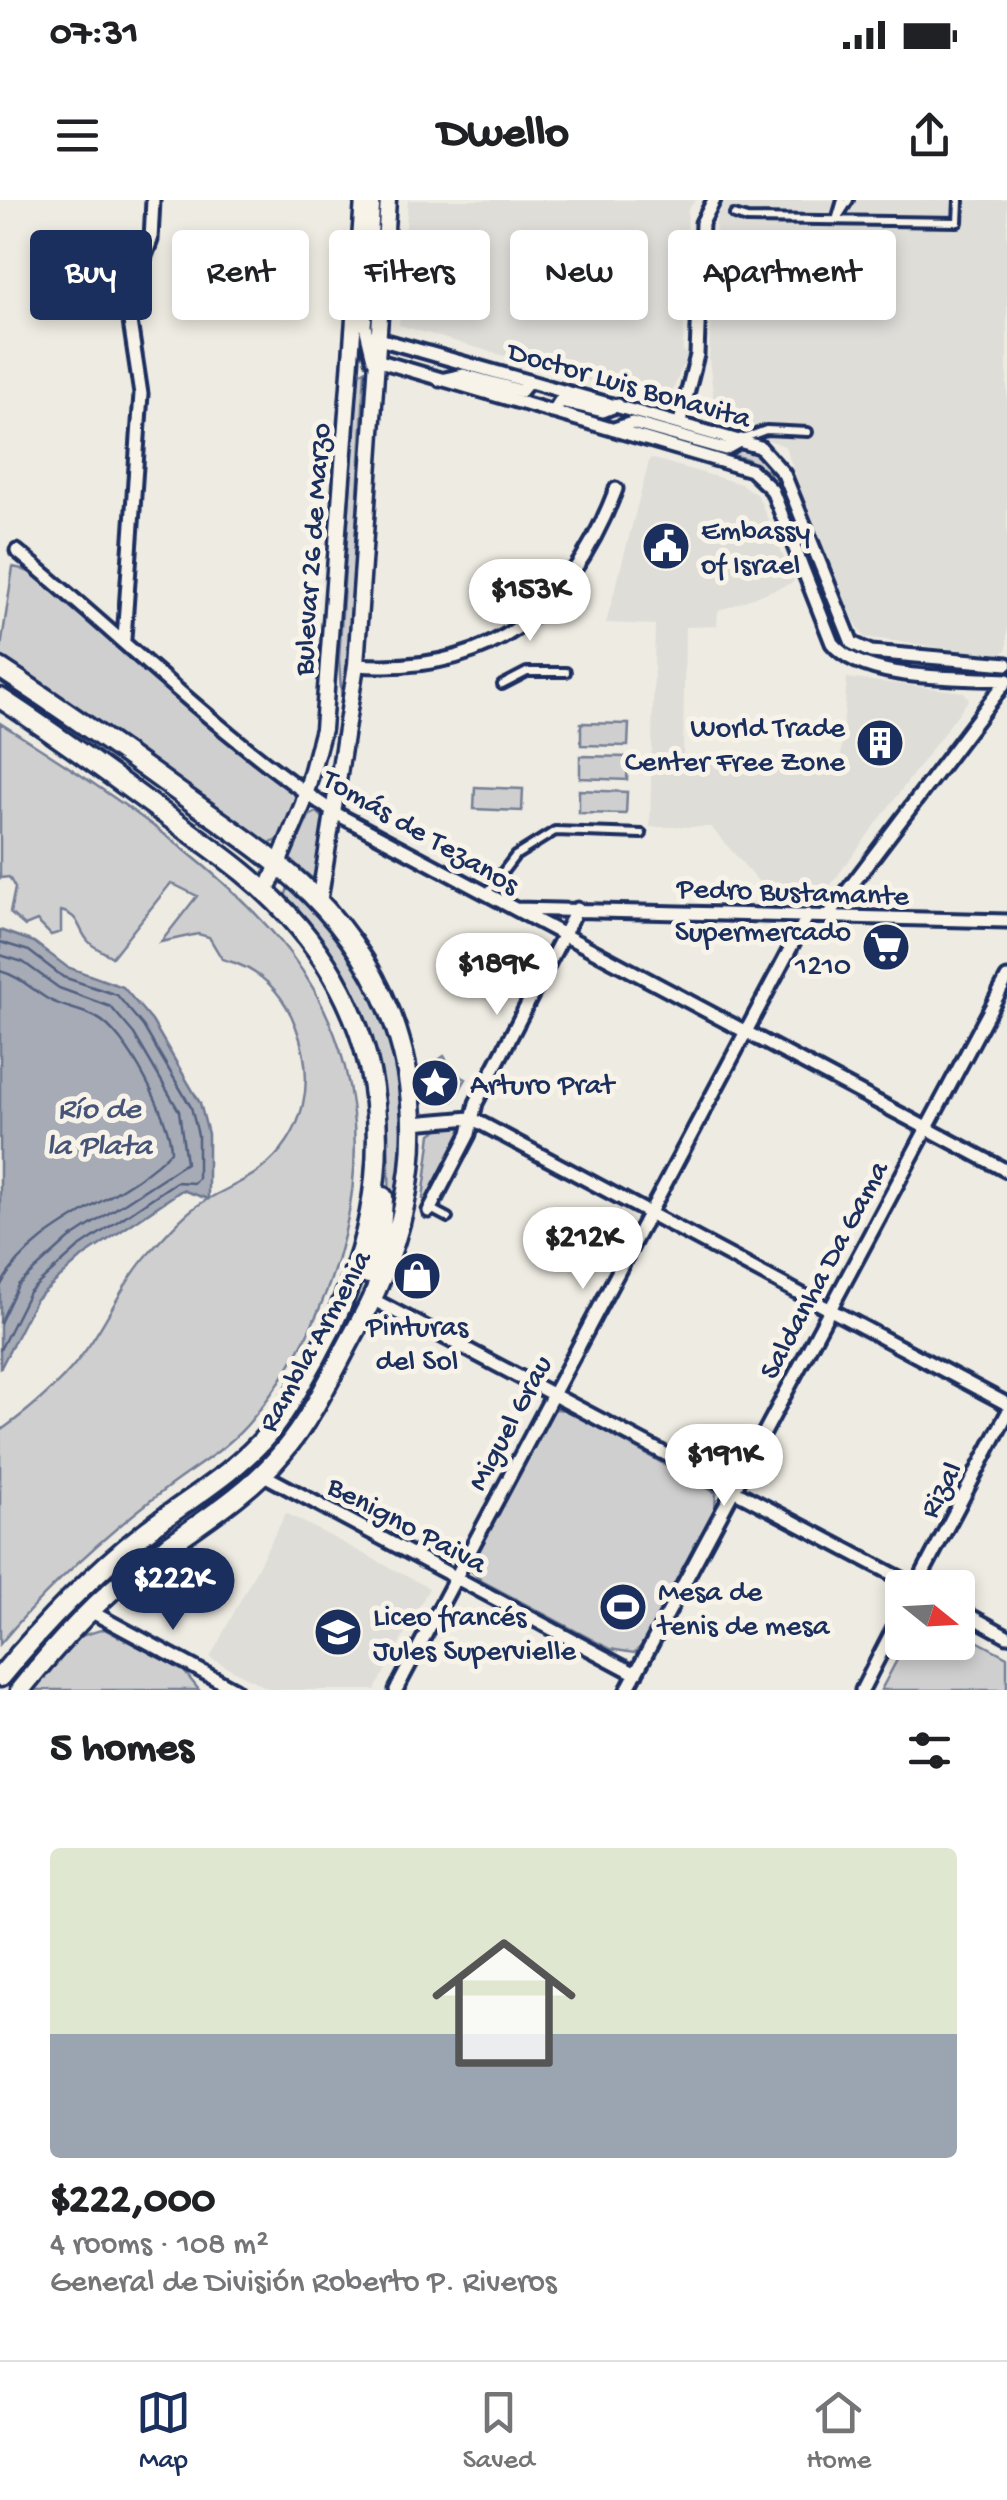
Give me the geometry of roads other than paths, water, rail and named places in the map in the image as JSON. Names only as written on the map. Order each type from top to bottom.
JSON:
[{"type":"main road","name":"Rambla Armenia","points":[[0,668],[277,866],[319,902],[358,950],[388,1008],[404,1055],[413,1123],[412,1171],[402,1221],[372,1299],[312,1410],[262,1474],[136,1569],[90,1611],[20,1690]]},
{"type":"main road","name":"Rambla Armenia","points":[[0,698],[197,836],[266,893],[318,951],[352,1013],[370,1072],[378,1147],[372,1216],[354,1280],[281,1415],[248,1455],[142,1535],[74,1596],[0,1677]]},
{"type":"main road","points":[[372,1299],[366,1280],[384,1210],[378,1147]]},
{"type":"street","points":[[124,638],[141,394],[129,315],[135,282],[151,240],[153,200]]},
{"type":"street","name":"Bulevar 26 de Marzo","points":[[319,902],[356,665],[377,362],[366,336],[363,200]]},
{"type":"street","name":"Bulevar 26 de Marzo","points":[[266,893],[307,793],[327,696],[366,336],[374,200]]},
{"type":"street","name":"Bulevar 26 de Marzo","points":[[366,336],[388,200]]},
{"type":"street","points":[[680,422],[695,374],[702,223],[714,200]]},
{"type":"street","name":"Doctor Luis Bonavita","points":[[366,336],[760,447],[784,474],[852,642],[871,652],[1007,664]]},
{"type":"street","name":"Doctor Luis Bonavita","points":[[377,362],[750,470],[772,490],[832,643],[843,657],[877,669],[1007,680]]},
{"type":"street","points":[[440,380],[463,374],[522,391],[529,381]]},
{"type":"street","points":[[553,412],[560,401],[604,411],[618,406]]},
{"type":"street","points":[[614,429],[632,423],[724,449],[741,440]]},
{"type":"street","points":[[356,665],[434,664],[480,650],[518,627],[561,590],[589,553],[616,488]]},
{"type":"street","name":"Tomás de Tezanos","points":[[17,551],[124,638],[232,738],[335,812],[1007,1171]]},
{"type":"street","points":[[829,915],[1007,680]]},
{"type":"street","name":"Pedro Bustamante","points":[[511,909],[1007,921]]},
{"type":"street","points":[[429,1210],[577,909]]},
{"type":"street","name":"Miguel Grau","points":[[396,1690],[808,915]]},
{"type":"street","name":"Saldanha Da Gama","points":[[627,1690],[1007,978]]},
{"type":"street","points":[[413,1123],[471,1118],[1007,1404]]},
{"type":"street","points":[[372,1299],[885,1570]]},
{"type":"street","name":"Rizal","points":[[926,1570],[1007,1414]]},
{"type":"street","name":"Benigno Paiva","points":[[262,1474],[636,1674]]},
{"type":"street","points":[[90,1611],[233,1689]]},
{"type":"street","points":[[975,1618],[1007,1636]]},
{"type":"street","points":[[862,1690],[885,1645]]},
{"type":"lane","points":[[837,218],[846,200]]},
{"type":"lane","points":[[734,214],[746,219],[958,222],[959,200]]},
{"type":"lane","points":[[741,440],[766,430],[808,432]]},
{"type":"lane","points":[[502,684],[527,672],[566,672]]},
{"type":"lane","points":[[486,896],[516,856],[555,831],[642,834]]},
{"type":"lane","points":[[429,1210],[448,1218]]},
{"type":"water","name":"Río de la Plata","points":[[0,930],[34,942],[67,967],[123,987],[152,1021],[200,1103],[208,1134],[208,1199],[182,1190],[84,1256],[36,1299],[0,1369]]},
{"type":"place","name":"Embassy of Israel","points":[[666,546]]},
{"type":"place","name":"World Trade Center Free Zone","points":[[880,743]]},
{"type":"place","name":"Supermercado 1210","points":[[886,947]]},
{"type":"place","name":"Arturo Prat","points":[[435,1083]]},
{"type":"place","name":"Pinturas del Sol","points":[[417,1276]]},
{"type":"place","name":"Mesa de tenis de mesa","points":[[623,1607]]},
{"type":"place","name":"Liceo francés Jules Supervielle","points":[[338,1632]]}]
